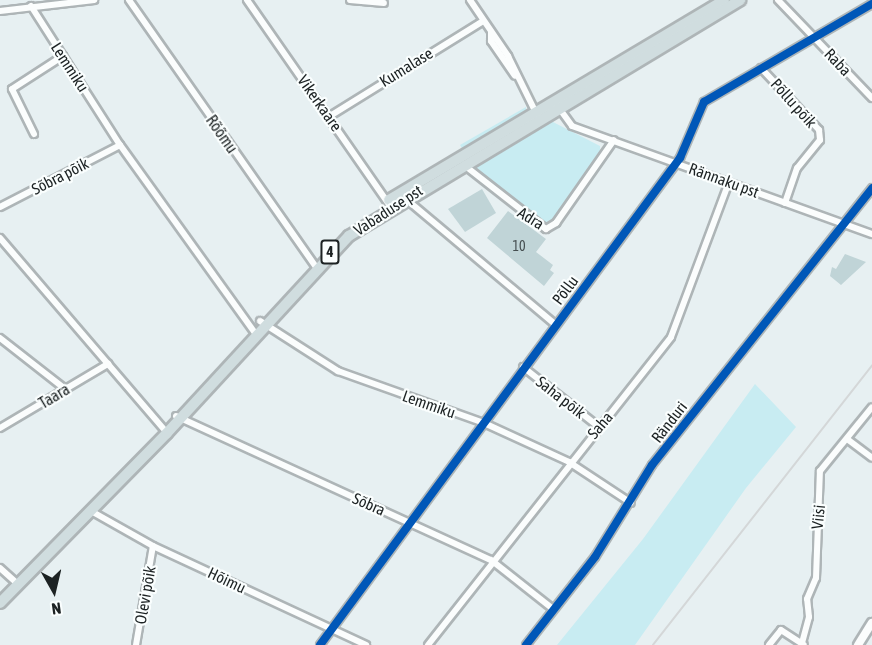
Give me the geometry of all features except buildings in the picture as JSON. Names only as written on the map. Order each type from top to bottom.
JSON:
[{"type":"highway","name":"Vabaduse pst","points":[[0,594],[16,582],[91,511],[314,265],[349,236],[389,204],[724,0]]},
{"type":"highway","name":"Vabaduse pst","points":[[556,103],[740,0]]},
{"type":"highway","name":"Vabaduse pst","points":[[389,204],[406,198],[461,160]]},
{"type":"highway","name":"Vabaduse pst","points":[[0,603],[16,582],[165,431]]},
{"type":"main road","points":[[858,645],[872,623]]},
{"type":"street","points":[[0,11],[43,2],[94,0]]},
{"type":"street","name":"Rõõmu","points":[[129,0],[314,265]]},
{"type":"street","name":"Vikerkaare","points":[[247,0],[330,116],[389,204]]},
{"type":"street","points":[[350,0],[384,3]]},
{"type":"street","points":[[470,0],[491,32],[491,41],[515,75],[537,115]]},
{"type":"street","name":"Raba","points":[[778,0],[872,98]]},
{"type":"street","name":"Põllu","points":[[320,645],[408,522],[676,163],[704,102],[872,4]]},
{"type":"street","name":"Lemmiku","points":[[31,6],[120,145],[254,332]]},
{"type":"street","name":"Kumalase","points":[[330,116],[483,21]]},
{"type":"street","points":[[34,134],[12,89],[63,56]]},
{"type":"street","name":"Põllu põik","points":[[761,68],[819,130],[820,140],[797,168],[785,202]]},
{"type":"street","name":"Rännaku pst","points":[[556,103],[572,126],[872,234]]},
{"type":"street","name":"Adra","points":[[461,160],[471,175],[546,229],[556,223],[614,140]]},
{"type":"street","name":"Sõbra põik","points":[[0,207],[120,145]]},
{"type":"street","name":"Saha","points":[[428,645],[491,560],[671,337],[729,182]]},
{"type":"street","name":"Ränduri","points":[[526,645],[631,503],[652,465],[872,188]]},
{"type":"street","points":[[406,198],[556,325]]},
{"type":"street","points":[[0,238],[165,431]]},
{"type":"street","name":"Lemmiku","points":[[262,322],[338,371],[484,423],[569,462],[631,503]]},
{"type":"street","points":[[0,338],[65,389]]},
{"type":"street","name":"Taara","points":[[0,428],[108,364]]},
{"type":"street","name":"Saha põik","points":[[523,367],[599,427]]},
{"type":"street","name":"Viisi","points":[[803,644],[809,617],[807,599],[816,578],[818,477],[872,407]]},
{"type":"street","name":"Sõbra","points":[[178,417],[491,560],[553,609]]},
{"type":"street","points":[[846,439],[872,458]]},
{"type":"street","name":"Hõimu","points":[[91,511],[153,546],[366,645]]},
{"type":"street","name":"Olevi põik","points":[[136,645],[153,546]]},
{"type":"street","points":[[0,568],[16,582]]},
{"type":"street","points":[[769,645],[781,630],[803,644]]},
{"type":"shaded area","points":[[526,107],[526,112],[463,150],[460,145]]},
{"type":"shaded area","points":[[551,121],[600,146],[600,156],[549,226],[543,226],[475,168]]},
{"type":"shaded area","points":[[755,384],[796,427],[746,488],[635,645],[557,645],[643,539]]},
{"type":"railway","points":[[653,645],[872,366]]},
{"type":"cycle path","points":[[320,645],[680,158],[704,102],[872,4]]},
{"type":"cycle path","points":[[526,645],[595,557],[652,465],[872,188]]}]
